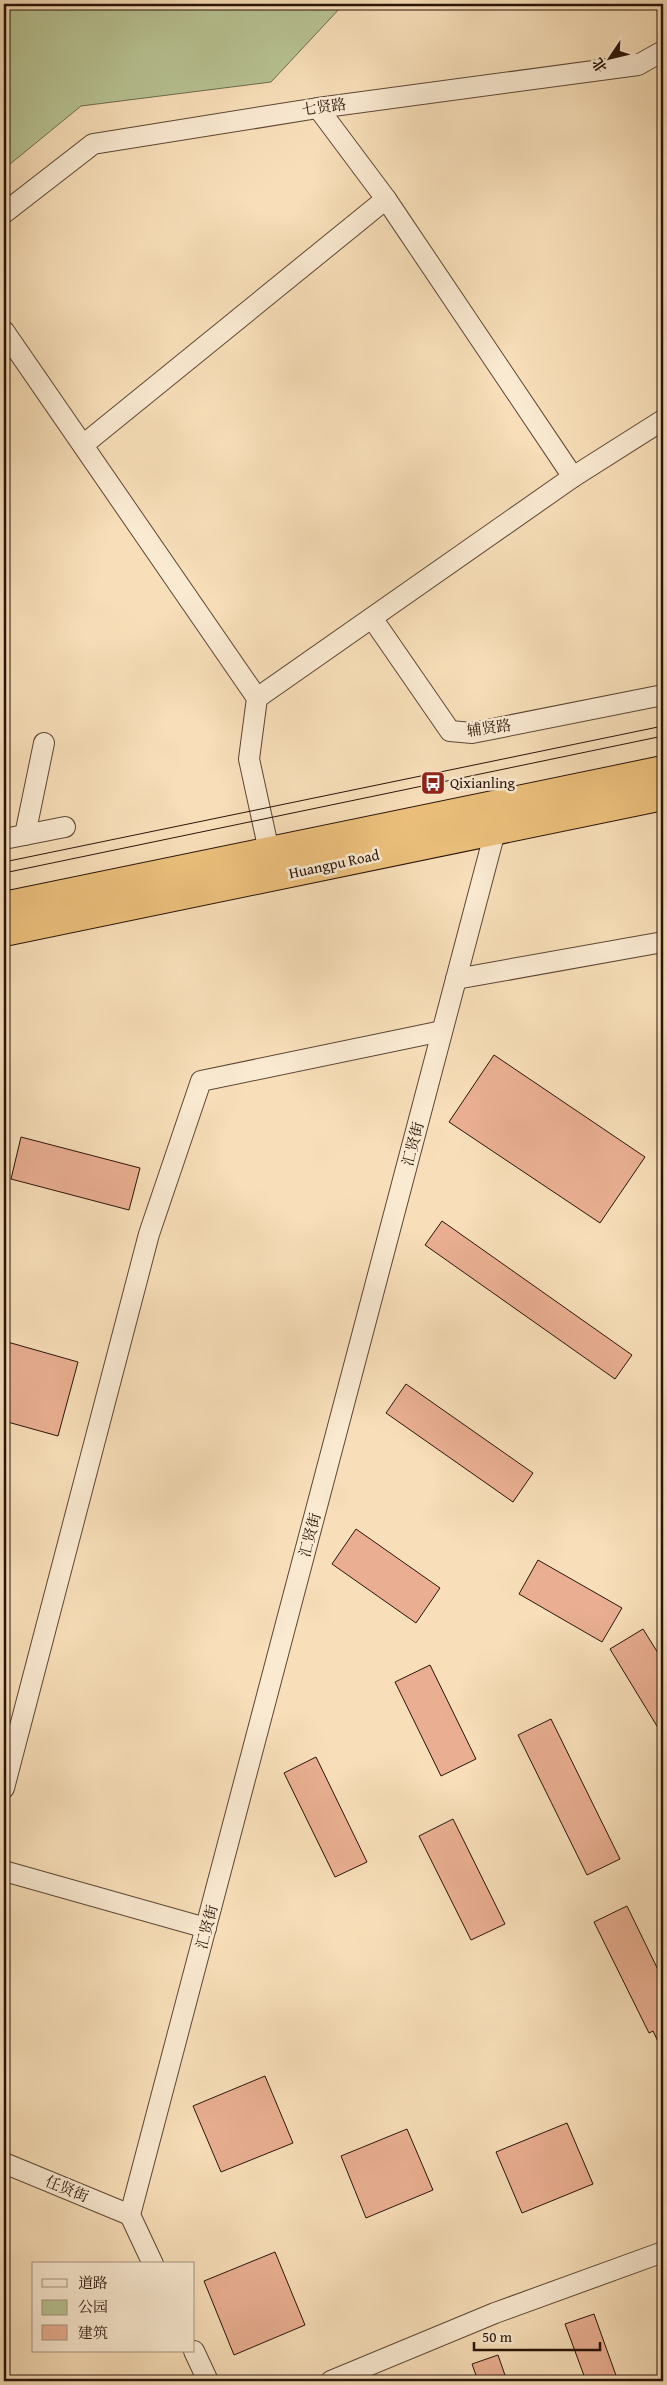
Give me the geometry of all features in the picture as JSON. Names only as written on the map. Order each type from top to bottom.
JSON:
[{"type":"highway","name":"Huangpu Road","points":[[4,906],[663,770]]},
{"type":"highway","name":"Huangpu Road","points":[[4,932],[663,796]]},
{"type":"street","name":"七贤路","points":[[4,212],[93,144],[318,108],[638,65],[663,51]]},
{"type":"street","points":[[318,108],[386,198],[573,477]]},
{"type":"street","points":[[83,445],[386,198]]},
{"type":"street","points":[[4,331],[257,698],[249,759],[269,851]]},
{"type":"street","points":[[257,698],[573,477],[663,420]]},
{"type":"street","name":"辅贤路","points":[[372,618],[450,731],[472,734],[663,695]]},
{"type":"street","points":[[25,835],[44,743]]},
{"type":"street","name":"汇贤街","points":[[130,2214],[502,803]]},
{"type":"street","points":[[4,838],[65,827]]},
{"type":"street","points":[[456,979],[663,942]]},
{"type":"street","points":[[4,1788],[149,1234],[202,1081],[442,1031]]},
{"type":"street","points":[[4,1871],[206,1928]]},
{"type":"street","name":"任贤街","points":[[4,2163],[130,2214]]},
{"type":"street","points":[[130,2214],[152,2262]]},
{"type":"street","points":[[331,2381],[494,2313],[663,2252]]},
{"type":"street","points":[[194,2352],[208,2381]]},
{"type":"green space","points":[[4,4],[341,4],[341,7],[271,82],[81,106],[4,169]]},
{"type":"building","points":[[494,1055],[645,1157],[600,1223],[449,1122]]},
{"type":"building","points":[[21,1137],[140,1168],[129,1210],[11,1179]]},
{"type":"building","points":[[442,1221],[632,1355],[615,1379],[425,1245]]},
{"type":"building","points":[[4,1341],[78,1362],[58,1436],[4,1421]]},
{"type":"building","points":[[406,1384],[533,1473],[513,1502],[386,1413]]},
{"type":"building","points":[[356,1529],[440,1588],[416,1623],[332,1564]]},
{"type":"building","points":[[538,1560],[622,1608],[602,1642],[519,1594]]},
{"type":"building","points":[[643,1629],[663,1661],[663,1736],[610,1649]]},
{"type":"building","points":[[430,1665],[476,1759],[441,1776],[395,1682]]},
{"type":"building","points":[[551,1719],[620,1859],[587,1875],[518,1735]]},
{"type":"building","points":[[316,1757],[367,1862],[335,1877],[284,1773]]},
{"type":"building","points":[[453,1819],[505,1924],[471,1940],[419,1836]]},
{"type":"building","points":[[627,1906],[663,1980],[663,2052],[653,2031],[649,2033],[594,1922]]},
{"type":"building","points":[[265,2076],[293,2143],[221,2172],[193,2106]]},
{"type":"building","points":[[567,2123],[593,2184],[522,2213],[496,2152]]},
{"type":"building","points":[[407,2129],[433,2190],[366,2218],[341,2156]]},
{"type":"building","points":[[275,2252],[305,2325],[234,2355],[204,2281]]},
{"type":"building","points":[[594,2314],[618,2381],[586,2381],[565,2324]]},
{"type":"building","points":[[498,2355],[507,2381],[478,2381],[472,2364]]},
{"type":"tram line","points":[[4,862],[663,726]]},
{"type":"tram line","points":[[4,873],[663,736]]},
{"type":"place","name":"Qixianling","points":[[433,783]]}]
